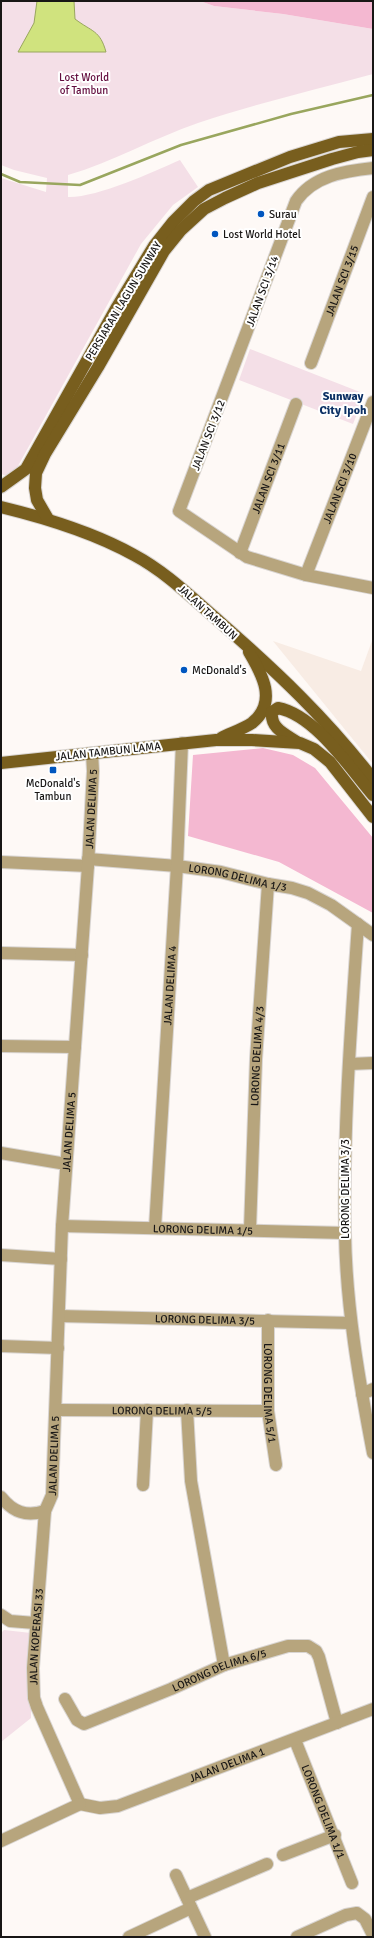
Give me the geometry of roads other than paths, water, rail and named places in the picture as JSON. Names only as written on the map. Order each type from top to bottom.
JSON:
[{"type":"main road","name":"PERSIARAN LAGUN SUNWAY","points":[[1,487],[26,470],[117,307],[154,246],[173,222],[194,202],[209,190],[290,157],[339,142],[373,139]]},
{"type":"main road","name":"PERSIARAN LAGUN SUNWAY","points":[[48,519],[37,500],[35,488],[36,473],[45,454],[98,367],[164,250],[181,230],[194,217],[225,198],[258,183],[332,159],[373,150]]},
{"type":"main road","name":"JALAN TAMBUN","points":[[1,507],[48,519],[118,547],[148,564],[184,590],[266,662],[310,704],[373,779]]},
{"type":"main road","points":[[216,740],[252,722],[264,704],[266,697],[265,683],[262,673],[244,644]]},
{"type":"main road","points":[[373,795],[319,732],[302,718],[287,709],[278,708],[272,712],[271,720],[275,728],[322,754],[355,792],[373,817]]},
{"type":"main road","name":"JALAN TAMBUN LAMA","points":[[1,763],[92,752],[216,740],[252,740],[300,743]]},
{"type":"street","name":"JALAN SCI 3/14","points":[[237,359],[296,201],[302,191],[314,182],[352,170],[373,168]]},
{"type":"street","name":"JALAN SCI 3/15","points":[[311,364],[373,197]]},
{"type":"street","name":"JALAN SCI 3/12","points":[[237,359],[179,511],[240,553]]},
{"type":"street","name":"JALAN SCI 3/10","points":[[306,575],[373,402]]},
{"type":"street","name":"JALAN SCI 3/11","points":[[240,553],[296,404]]},
{"type":"street","points":[[240,553],[246,557],[306,575],[373,588]]},
{"type":"street","name":"JALAN DELIMA 4","points":[[155,1228],[177,866],[179,744]]},
{"type":"street","name":"JALAN DELIMA 5","points":[[45,1511],[52,1495],[62,1226],[88,862],[93,771],[92,752]]},
{"type":"street","name":"LORONG DELIMA 1/3","points":[[1,862],[88,862],[177,866],[221,872],[268,884],[292,888],[308,894],[331,905],[373,935]]},
{"type":"street","name":"LORONG DELIMA 4/3","points":[[250,1229],[256,1058],[268,884]]},
{"type":"street","name":"LORONG DELIMA 3/3","points":[[358,924],[348,1064],[344,1161],[345,1233],[351,1323],[368,1391],[373,1453]]},
{"type":"street","points":[[1,953],[82,954]]},
{"type":"street","points":[[1,1046],[75,1046]]},
{"type":"street","points":[[348,1064],[373,1063]]},
{"type":"street","points":[[1,1153],[66,1164]]},
{"type":"street","name":"LORONG DELIMA 1/5","points":[[62,1226],[250,1229],[345,1233]]},
{"type":"street","points":[[1,1255],[61,1259]]},
{"type":"street","name":"LORONG DELIMA 3/5","points":[[59,1316],[351,1323]]},
{"type":"street","name":"LORONG DELIMA 5/1","points":[[268,1320],[268,1411],[276,1465]]},
{"type":"street","points":[[1,1346],[58,1348]]},
{"type":"street","name":"LORONG DELIMA 5/5","points":[[56,1410],[268,1411]]},
{"type":"street","points":[[143,1485],[146,1410]]},
{"type":"street","points":[[187,1410],[191,1481],[224,1665]]},
{"type":"street","points":[[1,1497],[13,1509],[23,1513],[45,1511]]},
{"type":"street","name":"JALAN KOPERASI 33","points":[[45,1511],[35,1623],[33,1668],[34,1698],[80,1804]]},
{"type":"street","points":[[2,1617],[18,1623],[35,1623]]},
{"type":"street","name":"LORONG DELIMA 6/5","points":[[65,1699],[77,1720],[84,1724],[172,1689],[224,1665],[288,1646],[302,1645],[312,1648],[319,1657],[337,1723]]},
{"type":"street","name":"JALAN DELIMA 1","points":[[80,1804],[100,1808],[118,1806],[295,1740],[373,1709]]},
{"type":"street","name":"LORONG DELIMA 1/1","points":[[295,1740],[335,1835],[352,1883]]},
{"type":"street","points":[[1,1841],[80,1804]]},
{"type":"street","points":[[283,1855],[335,1835]]},
{"type":"street","points":[[129,1937],[189,1903],[267,1864]]},
{"type":"street","points":[[176,1875],[205,1937]]},
{"type":"street","points":[[297,1937],[346,1915],[357,1913],[366,1919],[373,1935]]},
{"type":"waterway","points":[[1,174],[20,182],[80,185],[181,145],[291,114],[373,95]]},
{"type":"place","name":"Surau","points":[[261,214]]},
{"type":"place","name":"Lost World Hotel","points":[[215,234]]},
{"type":"place","name":"McDonald's","points":[[184,670]]},
{"type":"place","name":"McDonald's Tambun","points":[[53,770]]},
{"type":"district","name":"Sunway City Ipoh","points":[[343,403]]},
{"type":"park label","name":"Lost World of Tambun","points":[[84,83]]}]
